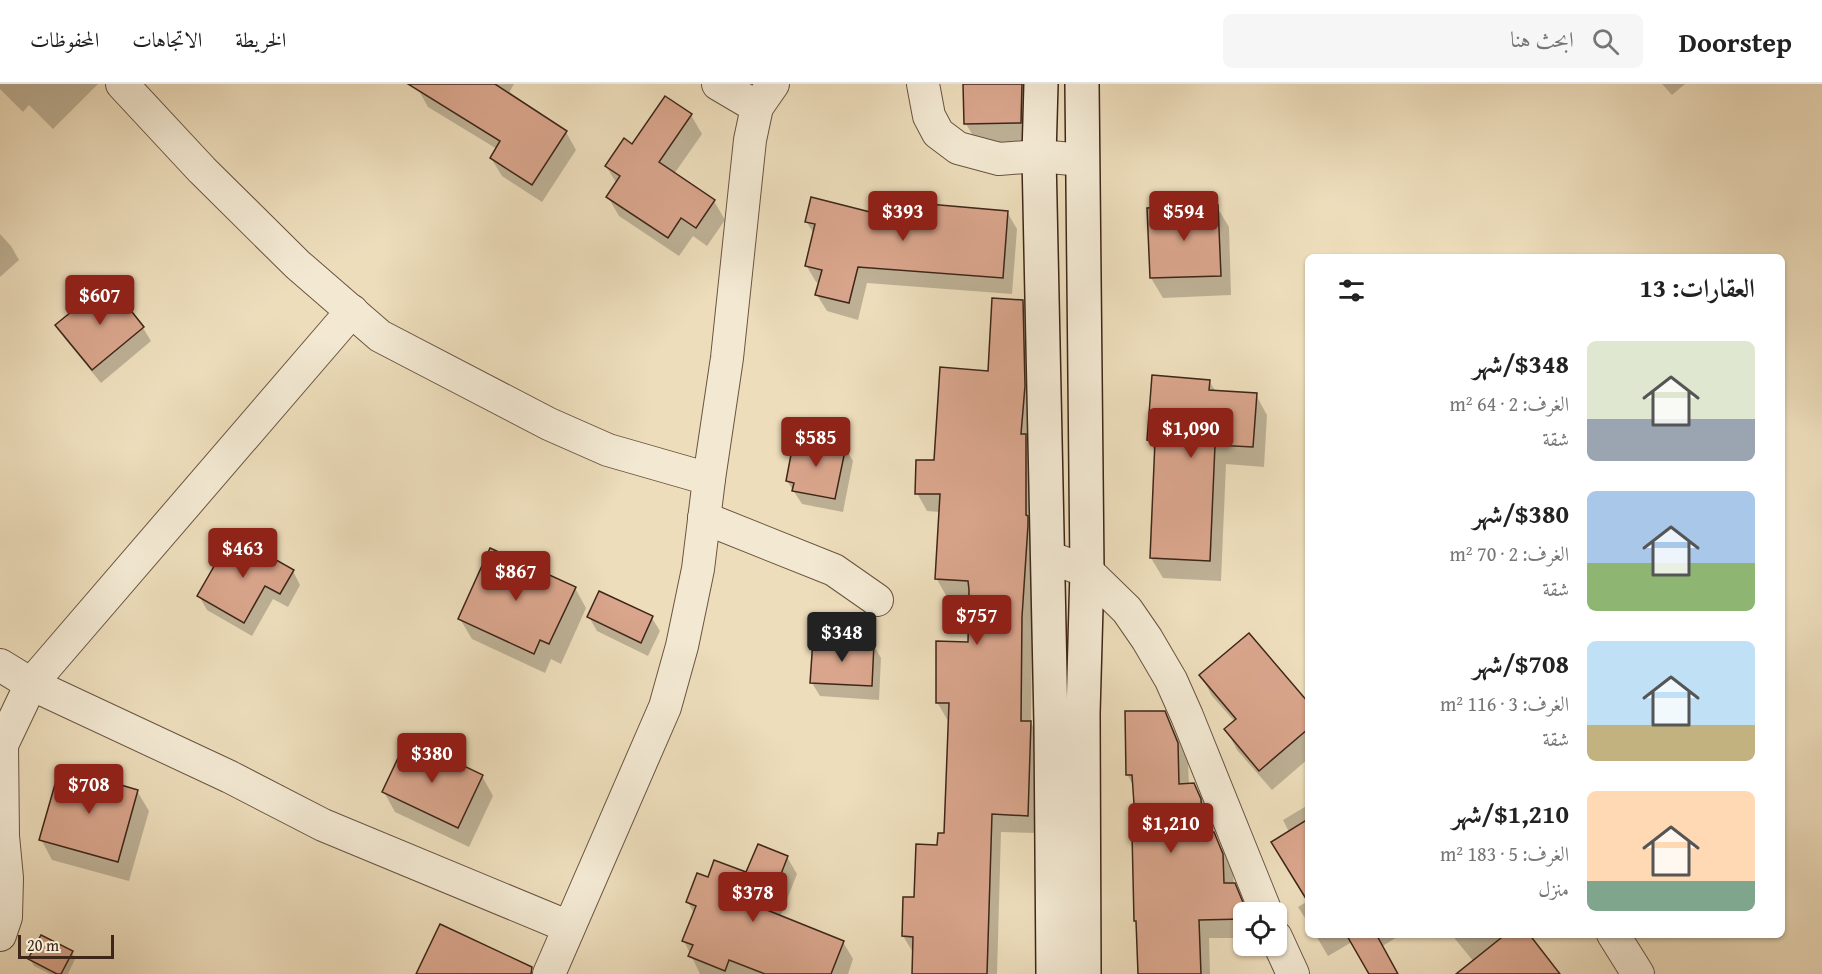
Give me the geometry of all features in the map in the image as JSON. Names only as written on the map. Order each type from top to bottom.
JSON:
[{"type":"main road","points":[[1041,84],[1039,156],[1048,557],[1053,974]]},
{"type":"main road","points":[[1082,84],[1087,571],[1083,713],[1084,974]]},
{"type":"street","points":[[122,84],[202,170],[298,265],[381,336],[549,424],[608,450],[709,479]]},
{"type":"street","points":[[549,974],[665,707],[687,624],[698,569],[728,347],[750,140],[765,96],[718,84]]},
{"type":"street","points":[[923,84],[929,116],[938,134],[958,148],[999,159],[1039,156],[1083,160]]},
{"type":"street","points":[[0,935],[6,917],[7,878],[3,836],[2,745],[31,684],[352,311]]},
{"type":"street","points":[[704,518],[834,570],[877,600]]},
{"type":"street","points":[[1048,557],[1087,571],[1127,609],[1147,639],[1171,680],[1187,716],[1262,902]]},
{"type":"street","points":[[0,665],[31,684],[230,777],[323,825],[569,927]]},
{"type":"street","points":[[1616,938],[1638,974]]},
{"type":"street","points":[[1285,956],[1293,974]]},
{"type":"building","points":[[408,84],[495,84],[567,131],[532,185],[490,158],[500,141]]},
{"type":"building","points":[[963,84],[1022,84],[1021,123],[964,124]]},
{"type":"building","points":[[665,96],[692,114],[659,162],[715,200],[696,228],[681,218],[668,238],[606,197],[620,176],[605,166],[624,138],[632,144]]},
{"type":"building","points":[[811,197],[882,215],[883,200],[1008,211],[1003,278],[858,267],[849,303],[815,295],[822,270],[805,266],[815,224],[805,222]]},
{"type":"building","points":[[1218,205],[1221,276],[1150,278],[1147,208]]},
{"type":"building","points":[[108,282],[144,327],[92,370],[55,325]]},
{"type":"building","points":[[992,298],[1023,300],[1025,386],[1021,434],[1026,434],[1028,525],[1022,617],[1021,721],[1031,721],[1028,816],[992,814],[987,974],[912,974],[913,937],[902,936],[903,897],[914,897],[916,844],[937,845],[938,833],[944,833],[949,703],[936,703],[936,641],[968,642],[969,590],[968,581],[935,579],[940,494],[915,494],[916,460],[934,460],[940,367],[988,371]]},
{"type":"building","points":[[1152,375],[1210,380],[1209,390],[1257,393],[1253,447],[1215,445],[1210,561],[1150,558],[1155,441],[1147,440]]},
{"type":"building","points":[[803,437],[846,446],[835,499],[792,491],[794,483],[786,481],[793,444],[801,446]]},
{"type":"building","points":[[232,535],[294,570],[280,594],[265,586],[244,623],[197,596]]},
{"type":"building","points":[[490,548],[576,587],[549,644],[540,640],[534,654],[458,619]]},
{"type":"building","points":[[599,591],[653,616],[641,643],[587,617]]},
{"type":"building","points":[[1249,633],[1305,698],[1305,732],[1259,771],[1224,729],[1236,719],[1199,675]]},
{"type":"building","points":[[813,639],[874,643],[872,686],[810,683]]},
{"type":"building","points":[[1125,711],[1165,711],[1178,743],[1179,784],[1194,783],[1201,799],[1203,832],[1214,832],[1223,854],[1224,883],[1235,883],[1243,902],[1233,902],[1233,919],[1199,920],[1201,974],[1138,974],[1132,833],[1136,833],[1132,775],[1126,775]]},
{"type":"building","points":[[407,739],[483,775],[458,828],[382,792]]},
{"type":"building","points":[[60,767],[138,790],[118,862],[39,840]]},
{"type":"building","points":[[1305,821],[1305,897],[1271,842]]},
{"type":"building","points":[[758,844],[788,856],[767,910],[844,941],[831,974],[765,974],[729,960],[725,971],[688,956],[693,945],[682,941],[696,906],[686,902],[697,873],[708,877],[714,860],[746,872]]},
{"type":"building","points":[[440,924],[532,967],[531,974],[416,974]]},
{"type":"building","points":[[41,935],[73,951],[61,974],[28,959]]},
{"type":"building","points":[[1348,938],[1378,938],[1398,974],[1369,974]]},
{"type":"building","points":[[1501,938],[1532,938],[1560,974],[1456,974]]}]
